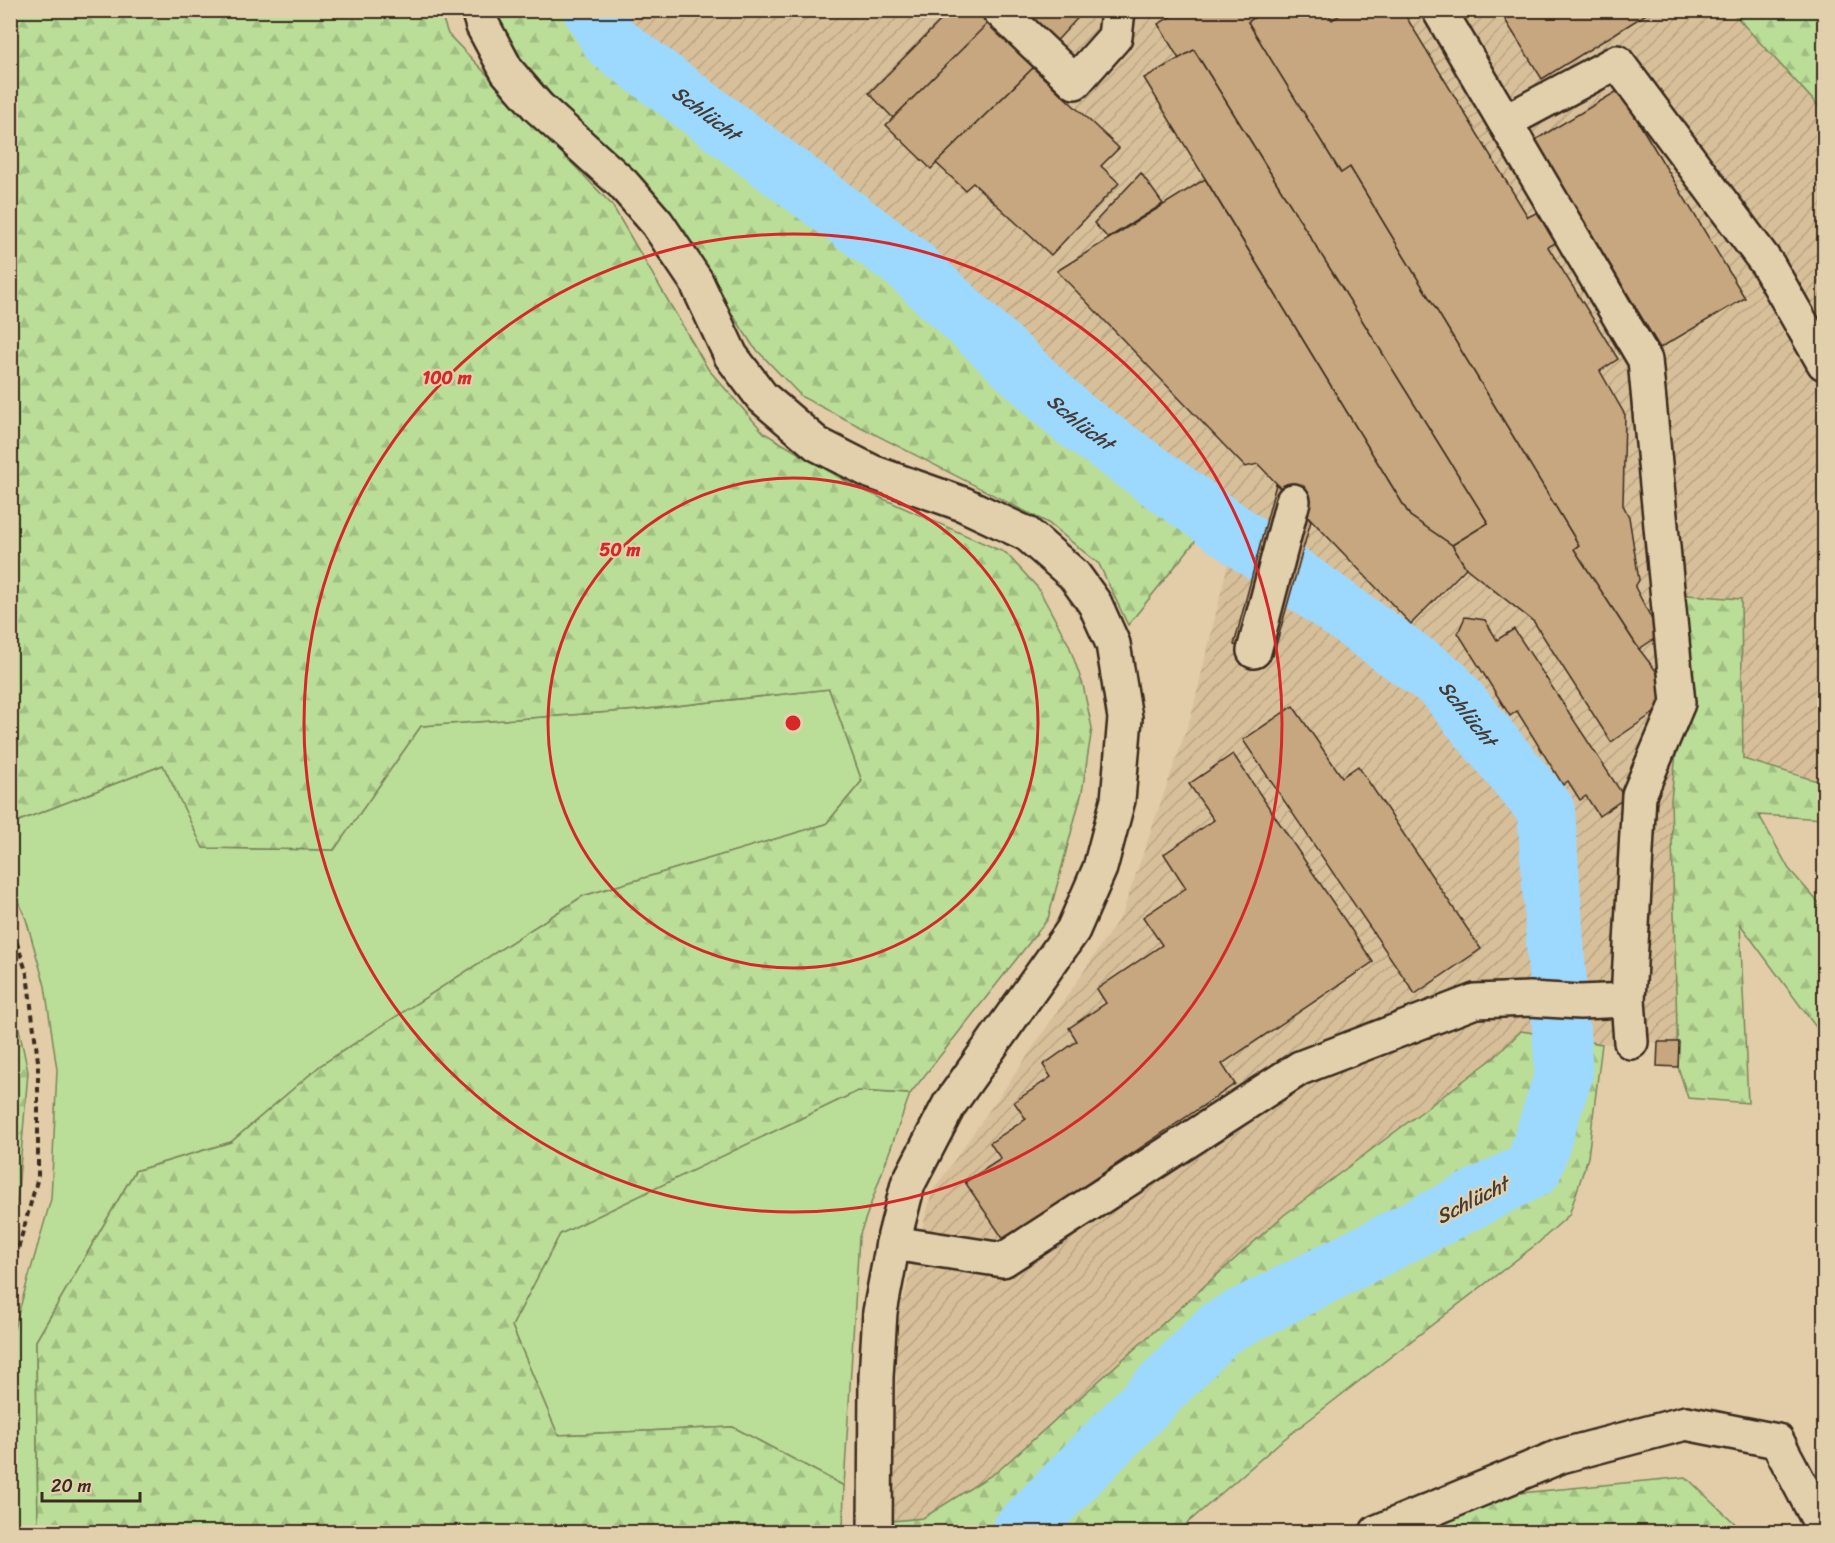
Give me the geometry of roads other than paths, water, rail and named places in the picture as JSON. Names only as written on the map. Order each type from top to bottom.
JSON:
[{"type":"main road","points":[[478,10],[483,26],[507,71],[538,107],[623,183],[657,223],[696,281],[731,356],[762,397],[817,444],[872,472],[963,504],[1027,534],[1074,575],[1095,604],[1113,644],[1125,718],[1118,800],[1100,868],[1073,930],[949,1105],[908,1184],[893,1243],[880,1312],[876,1377],[875,1533]]},
{"type":"main road","points":[[999,10],[1075,82],[1114,37],[1118,10]]},
{"type":"main road","points":[[1439,10],[1645,360],[1678,703],[1639,795],[1628,1000],[1631,1042]]},
{"type":"main road","points":[[1505,122],[1617,62],[1768,265],[1824,363]]},
{"type":"main road","points":[[1254,651],[1293,501]]},
{"type":"main road","points":[[893,1243],[1004,1260],[1300,1068],[1475,1001],[1628,1000]]},
{"type":"main road","points":[[1377,1533],[1561,1456],[1686,1423],[1777,1441],[1824,1530]]},
{"type":"waterway","name":"Schlücht","points":[[592,10],[611,42],[907,263],[1074,419],[1443,683],[1546,810],[1564,1074],[1533,1169],[1220,1328],[1020,1532]]}]
